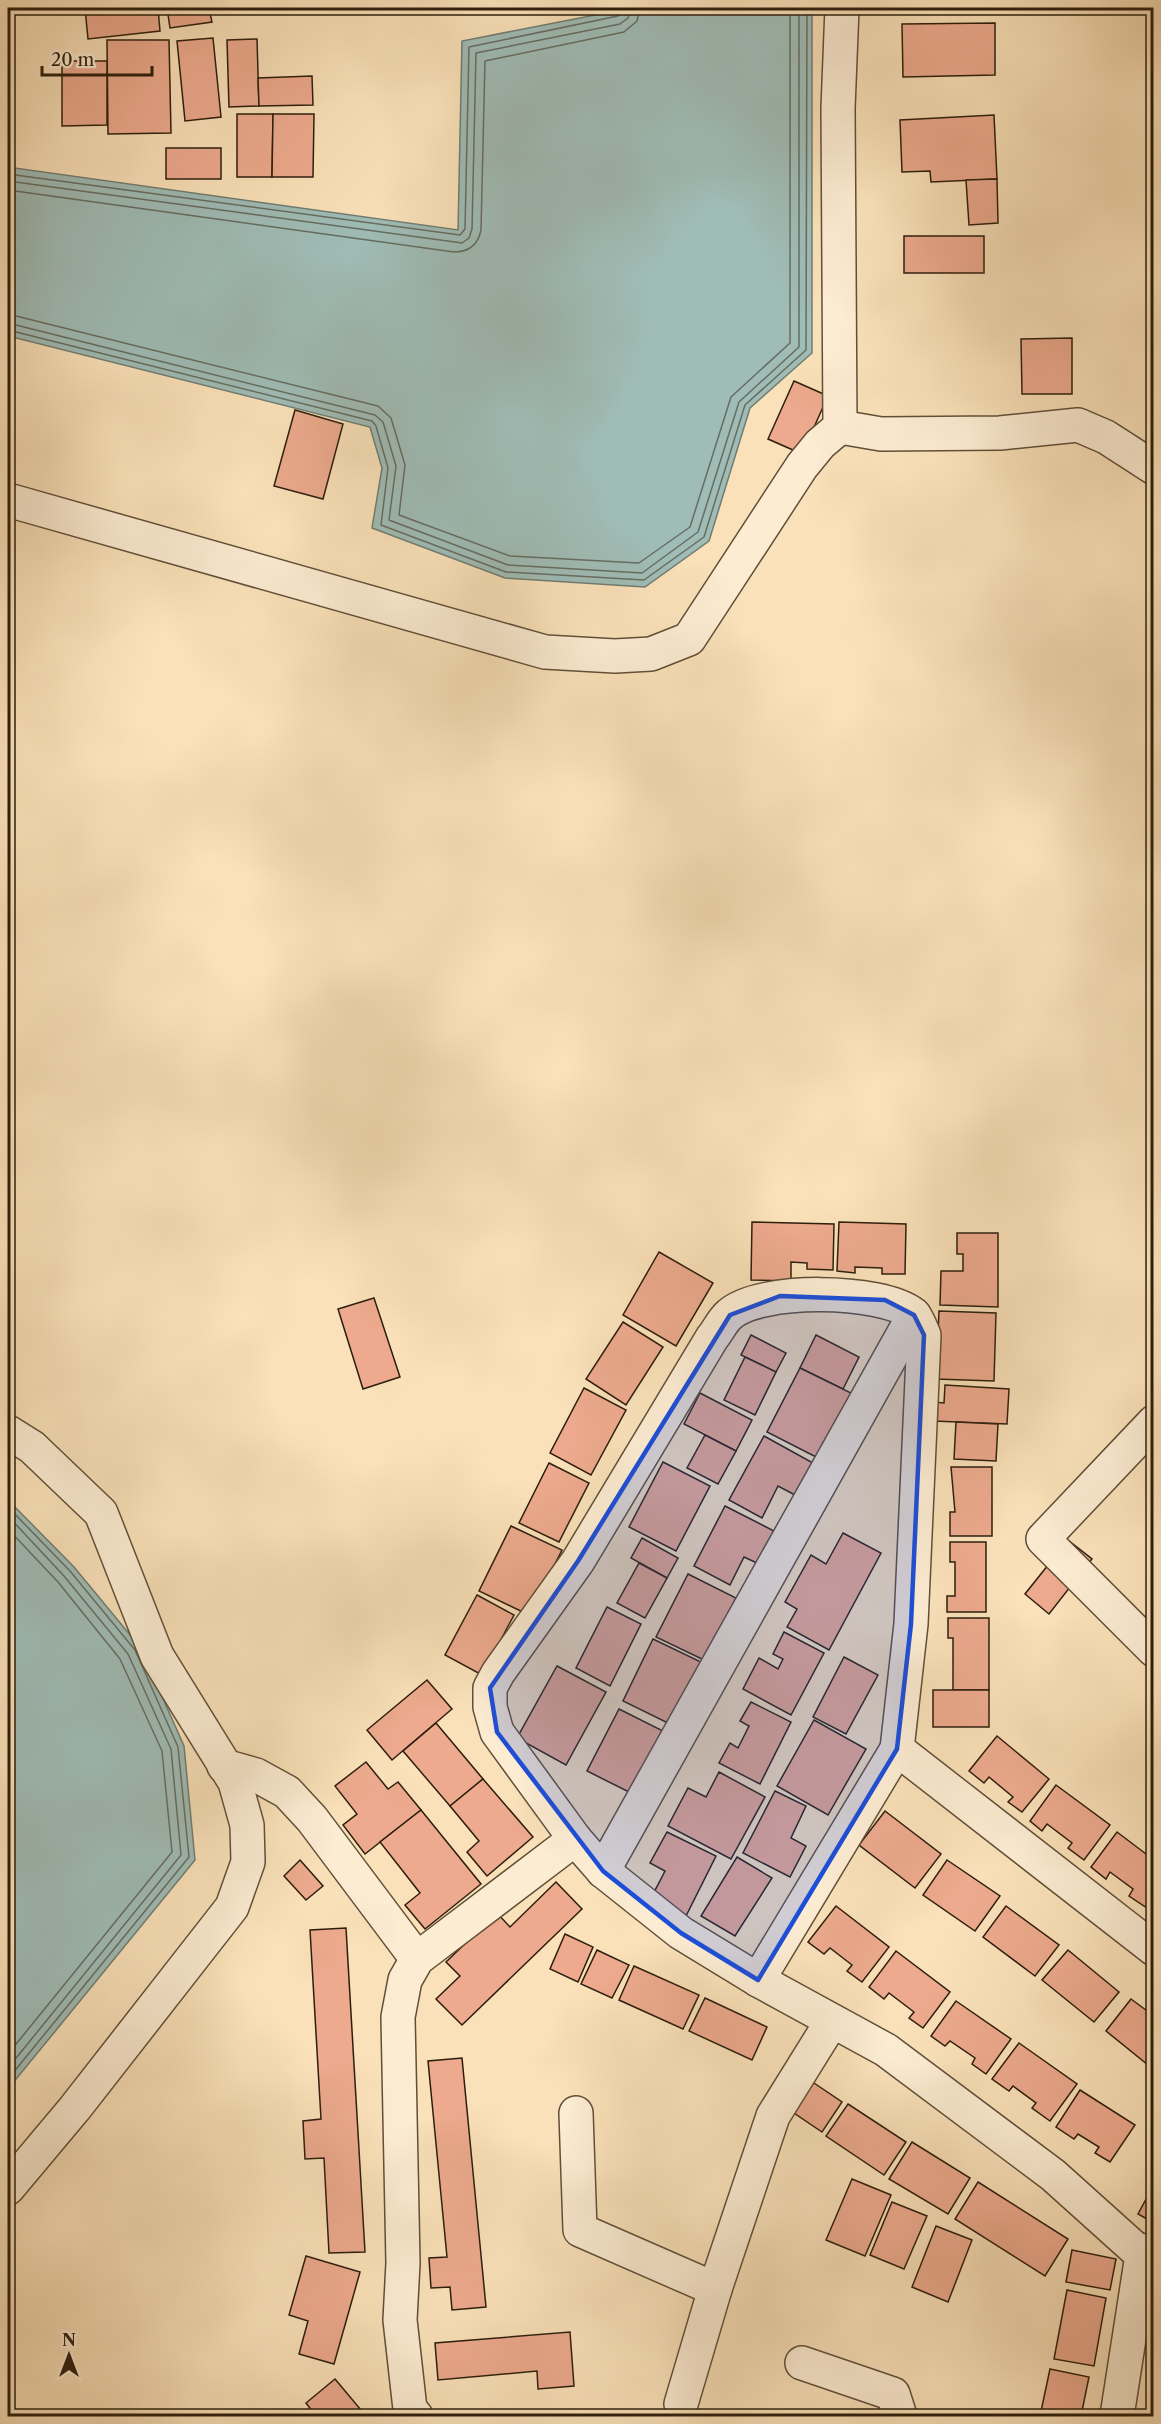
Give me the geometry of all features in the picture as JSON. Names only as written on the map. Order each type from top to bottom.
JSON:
[{"type":"street","points":[[840,427],[838,108],[842,8]]},
{"type":"street","points":[[8,500],[545,652],[615,656],[651,654],[689,639],[802,466],[820,444],[840,427],[893,434],[1000,433],[1078,425],[1106,438],[1154,468]]},
{"type":"street","points":[[758,1980],[897,1749],[911,1624],[924,1335],[914,1315],[885,1300],[844,1296],[780,1296],[729,1314],[712,1338],[578,1561],[490,1688],[490,1707],[497,1732],[575,1839],[603,1871],[681,1933],[758,1980],[886,2050],[1053,2175],[1150,2259],[1117,2416]]},
{"type":"street","points":[[603,1871],[914,1315]]},
{"type":"street","points":[[1154,1422],[1043,1539],[1154,1650]]},
{"type":"street","points":[[8,1432],[32,1447],[101,1513],[157,1656],[235,1782],[247,1825],[248,1862],[232,1907],[75,2108],[8,2188]]},
{"type":"street","points":[[897,1749],[1154,1949]]},
{"type":"street","points":[[225,1766],[256,1775],[287,1792],[312,1819],[417,1959]]},
{"type":"street","points":[[416,2416],[410,2409],[400,2320],[403,2262],[398,2018],[405,1980],[417,1959],[575,1839]]},
{"type":"street","points":[[681,2404],[715,2289],[773,2116],[832,2020]]},
{"type":"street","points":[[576,2113],[580,2230],[715,2289]]},
{"type":"street","points":[[802,2363],[893,2394],[900,2416]]},
{"type":"highlighted area","points":[[780,1296],[885,1300],[914,1315],[924,1335],[911,1624],[897,1749],[758,1980],[681,1933],[603,1871],[497,1732],[490,1688],[578,1561],[730,1315]]},
{"type":"water","points":[[631,8],[812,8],[812,353],[750,408],[709,541],[645,587],[505,578],[372,528],[382,468],[370,427],[8,336],[8,167],[458,230],[462,41]]},
{"type":"water","points":[[8,1500],[74,1567],[140,1647],[184,1746],[195,1860],[8,2089]]},
{"type":"building","points":[[85,8],[158,8],[160,31],[88,39]]},
{"type":"building","points":[[167,8],[209,8],[212,22],[170,28]]},
{"type":"building","points":[[995,23],[995,75],[903,77],[902,24]]},
{"type":"building","points":[[213,38],[221,117],[185,121],[177,41]]},
{"type":"building","points":[[257,39],[259,106],[229,107],[227,40]]},
{"type":"building","points":[[107,40],[169,40],[171,133],[108,134]]},
{"type":"building","points":[[62,61],[107,61],[107,125],[62,126]]},
{"type":"building","points":[[312,76],[313,105],[259,106],[258,78]]},
{"type":"building","points":[[237,114],[273,114],[272,177],[237,177]]},
{"type":"building","points":[[273,114],[314,114],[313,177],[272,177]]},
{"type":"building","points":[[994,115],[997,179],[931,182],[930,171],[902,172],[900,120]]},
{"type":"building","points":[[166,148],[221,148],[221,179],[166,179]]},
{"type":"building","points":[[997,179],[998,223],[969,225],[966,180]]},
{"type":"building","points":[[904,236],[984,236],[984,273],[904,273]]},
{"type":"building","points":[[1072,338],[1072,394],[1022,394],[1021,339]]},
{"type":"building","points":[[794,381],[828,396],[802,454],[768,439]]},
{"type":"building","points":[[295,410],[343,424],[323,499],[274,486]]},
{"type":"building","points":[[752,1222],[834,1224],[833,1270],[807,1269],[807,1263],[791,1262],[791,1281],[751,1280]]},
{"type":"building","points":[[839,1222],[906,1224],[905,1274],[882,1274],[882,1268],[855,1267],[855,1273],[837,1271]]},
{"type":"building","points":[[957,1233],[998,1233],[998,1307],[940,1305],[941,1271],[963,1271],[963,1254],[957,1254]]},
{"type":"building","points":[[659,1252],[713,1283],[676,1346],[623,1315]]},
{"type":"building","points":[[374,1298],[400,1377],[363,1389],[338,1309]]},
{"type":"building","points":[[939,1311],[996,1313],[994,1381],[936,1379]]},
{"type":"building","points":[[623,1322],[663,1347],[626,1405],[586,1379]]},
{"type":"building","points":[[751,1335],[786,1353],[776,1372],[741,1355]]},
{"type":"building","points":[[816,1335],[859,1357],[843,1389],[800,1368]]},
{"type":"building","points":[[745,1357],[776,1372],[755,1415],[724,1400]]},
{"type":"building","points":[[800,1368],[851,1393],[818,1458],[767,1432]]},
{"type":"building","points":[[945,1385],[1009,1389],[1007,1424],[933,1421],[934,1402],[944,1403]]},
{"type":"building","points":[[584,1388],[626,1410],[591,1475],[550,1453]]},
{"type":"building","points":[[700,1393],[752,1420],[736,1451],[684,1424]]},
{"type":"building","points":[[956,1422],[998,1424],[996,1461],[954,1459]]},
{"type":"building","points":[[705,1435],[736,1451],[718,1484],[687,1468]]},
{"type":"building","points":[[764,1436],[813,1463],[795,1495],[778,1486],[762,1518],[729,1500]]},
{"type":"building","points":[[663,1462],[710,1486],[676,1551],[629,1527]]},
{"type":"building","points":[[549,1463],[589,1483],[559,1542],[519,1523]]},
{"type":"building","points":[[951,1467],[992,1467],[992,1536],[950,1536],[950,1512],[955,1512]]},
{"type":"building","points":[[725,1506],[776,1532],[759,1564],[744,1557],[730,1585],[694,1566]]},
{"type":"building","points":[[511,1526],[562,1550],[529,1615],[479,1591]]},
{"type":"building","points":[[843,1533],[881,1553],[829,1650],[787,1627],[797,1609],[785,1602],[811,1555],[826,1564]]},
{"type":"building","points":[[642,1538],[678,1558],[667,1578],[631,1558]]},
{"type":"building","points":[[1068,1540],[1092,1559],[1049,1614],[1025,1594]]},
{"type":"building","points":[[950,1542],[986,1542],[986,1612],[947,1612],[947,1596],[955,1596],[955,1562],[950,1562]]},
{"type":"building","points":[[639,1563],[667,1578],[645,1618],[617,1603]]},
{"type":"building","points":[[688,1574],[736,1598],[704,1660],[656,1637]]},
{"type":"building","points":[[477,1595],[514,1615],[482,1675],[445,1655]]},
{"type":"building","points":[[607,1607],[641,1624],[610,1686],[576,1668]]},
{"type":"building","points":[[948,1618],[989,1618],[989,1690],[953,1690],[953,1638],[948,1638]]},
{"type":"building","points":[[784,1632],[824,1653],[791,1715],[743,1689],[759,1658],[778,1669],[783,1659],[773,1654]]},
{"type":"building","points":[[653,1639],[703,1663],[672,1725],[623,1701]]},
{"type":"building","points":[[844,1657],[878,1675],[846,1734],[813,1717]]},
{"type":"building","points":[[557,1666],[606,1692],[566,1765],[517,1738]]},
{"type":"building","points":[[427,1680],[452,1709],[392,1760],[367,1730]]},
{"type":"building","points":[[933,1690],[989,1690],[989,1727],[933,1727]]},
{"type":"building","points":[[751,1702],[791,1722],[760,1784],[719,1763],[730,1743],[738,1748],[749,1726],[740,1721]]},
{"type":"building","points":[[619,1709],[667,1733],[635,1795],[587,1771]]},
{"type":"building","points":[[814,1720],[866,1749],[828,1815],[777,1786]]},
{"type":"building","points":[[436,1723],[483,1779],[450,1806],[403,1751]]},
{"type":"building","points":[[997,1736],[1049,1779],[1022,1812],[1008,1802],[1013,1797],[989,1777],[984,1783],[969,1771]]},
{"type":"building","points":[[366,1762],[388,1789],[398,1782],[421,1810],[365,1854],[343,1825],[357,1814],[335,1786]]},
{"type":"building","points":[[719,1772],[765,1797],[731,1859],[668,1826],[688,1788],[706,1797]]},
{"type":"building","points":[[483,1779],[533,1837],[487,1876],[467,1852],[479,1841],[450,1806]]},
{"type":"building","points":[[1056,1785],[1110,1825],[1084,1860],[1068,1848],[1072,1843],[1047,1824],[1042,1831],[1030,1821]]},
{"type":"building","points":[[775,1791],[806,1806],[791,1838],[806,1846],[790,1877],[743,1853]]},
{"type":"building","points":[[421,1810],[481,1884],[425,1929],[405,1905],[420,1893],[380,1842]]},
{"type":"building","points":[[885,1811],[941,1854],[915,1888],[859,1845]]},
{"type":"building","points":[[667,1832],[716,1856],[685,1918],[650,1900],[665,1871],[650,1863]]},
{"type":"building","points":[[1117,1832],[1154,1860],[1154,1899],[1147,1908],[1129,1896],[1133,1889],[1110,1872],[1106,1879],[1091,1867]]},
{"type":"building","points":[[737,1857],[772,1878],[735,1936],[701,1916]]},
{"type":"building","points":[[300,1860],[323,1886],[306,1900],[284,1876]]},
{"type":"building","points":[[947,1860],[1000,1896],[975,1931],[923,1895]]},
{"type":"building","points":[[556,1882],[582,1909],[462,2025],[436,1999],[460,1976],[446,1962],[497,1913],[510,1927]]},
{"type":"building","points":[[836,1906],[889,1947],[862,1982],[847,1971],[852,1965],[830,1948],[824,1954],[808,1942]]},
{"type":"building","points":[[1006,1906],[1059,1945],[1035,1976],[983,1937]]},
{"type":"building","points":[[346,1928],[365,2252],[329,2253],[324,2158],[305,2159],[303,2121],[321,2119],[310,1930]]},
{"type":"building","points":[[565,1934],[593,1947],[578,1982],[550,1969]]},
{"type":"building","points":[[597,1950],[629,1965],[612,1998],[581,1984]]},
{"type":"building","points":[[1068,1950],[1119,1992],[1094,2022],[1042,1980]]},
{"type":"building","points":[[896,1951],[950,1992],[923,2028],[909,2018],[914,2012],[889,1993],[884,1999],[869,1987]]},
{"type":"building","points":[[634,1966],[699,1995],[683,2029],[619,2000]]},
{"type":"building","points":[[705,1998],[767,2027],[752,2060],[689,2031]]},
{"type":"building","points":[[1131,1999],[1154,2016],[1153,2069],[1106,2031]]},
{"type":"building","points":[[956,2001],[1011,2039],[986,2074],[972,2064],[975,2058],[950,2041],[945,2046],[931,2036]]},
{"type":"building","points":[[1019,2043],[1077,2084],[1050,2121],[1032,2108],[1036,2103],[1013,2086],[1009,2091],[992,2079]]},
{"type":"building","points":[[462,2058],[486,2307],[452,2310],[450,2287],[431,2288],[429,2258],[447,2257],[428,2061]]},
{"type":"building","points":[[811,2081],[842,2102],[822,2132],[791,2111]]},
{"type":"building","points":[[1080,2090],[1135,2125],[1110,2162],[1095,2153],[1099,2147],[1078,2134],[1074,2139],[1056,2127]]},
{"type":"building","points":[[848,2104],[906,2142],[884,2175],[826,2136]]},
{"type":"building","points":[[912,2142],[970,2178],[948,2214],[889,2179]]},
{"type":"building","points":[[852,2179],[891,2195],[865,2256],[826,2240]]},
{"type":"building","points":[[978,2182],[1068,2239],[1045,2276],[955,2219]]},
{"type":"building","points":[[1150,2192],[1154,2194],[1154,2223],[1138,2214]]},
{"type":"building","points":[[892,2202],[927,2216],[904,2269],[870,2255]]},
{"type":"building","points":[[936,2226],[972,2240],[948,2302],[912,2287]]},
{"type":"building","points":[[1072,2250],[1116,2259],[1110,2290],[1066,2282]]},
{"type":"building","points":[[306,2256],[360,2272],[334,2364],[299,2354],[308,2321],[289,2315]]},
{"type":"building","points":[[1067,2290],[1106,2298],[1094,2366],[1054,2359]]},
{"type":"building","points":[[570,2332],[574,2386],[538,2389],[537,2371],[438,2380],[435,2343]]},
{"type":"building","points":[[1050,2369],[1089,2377],[1081,2416],[1040,2416]]},
{"type":"building","points":[[335,2379],[366,2416],[316,2416],[306,2403]]}]
